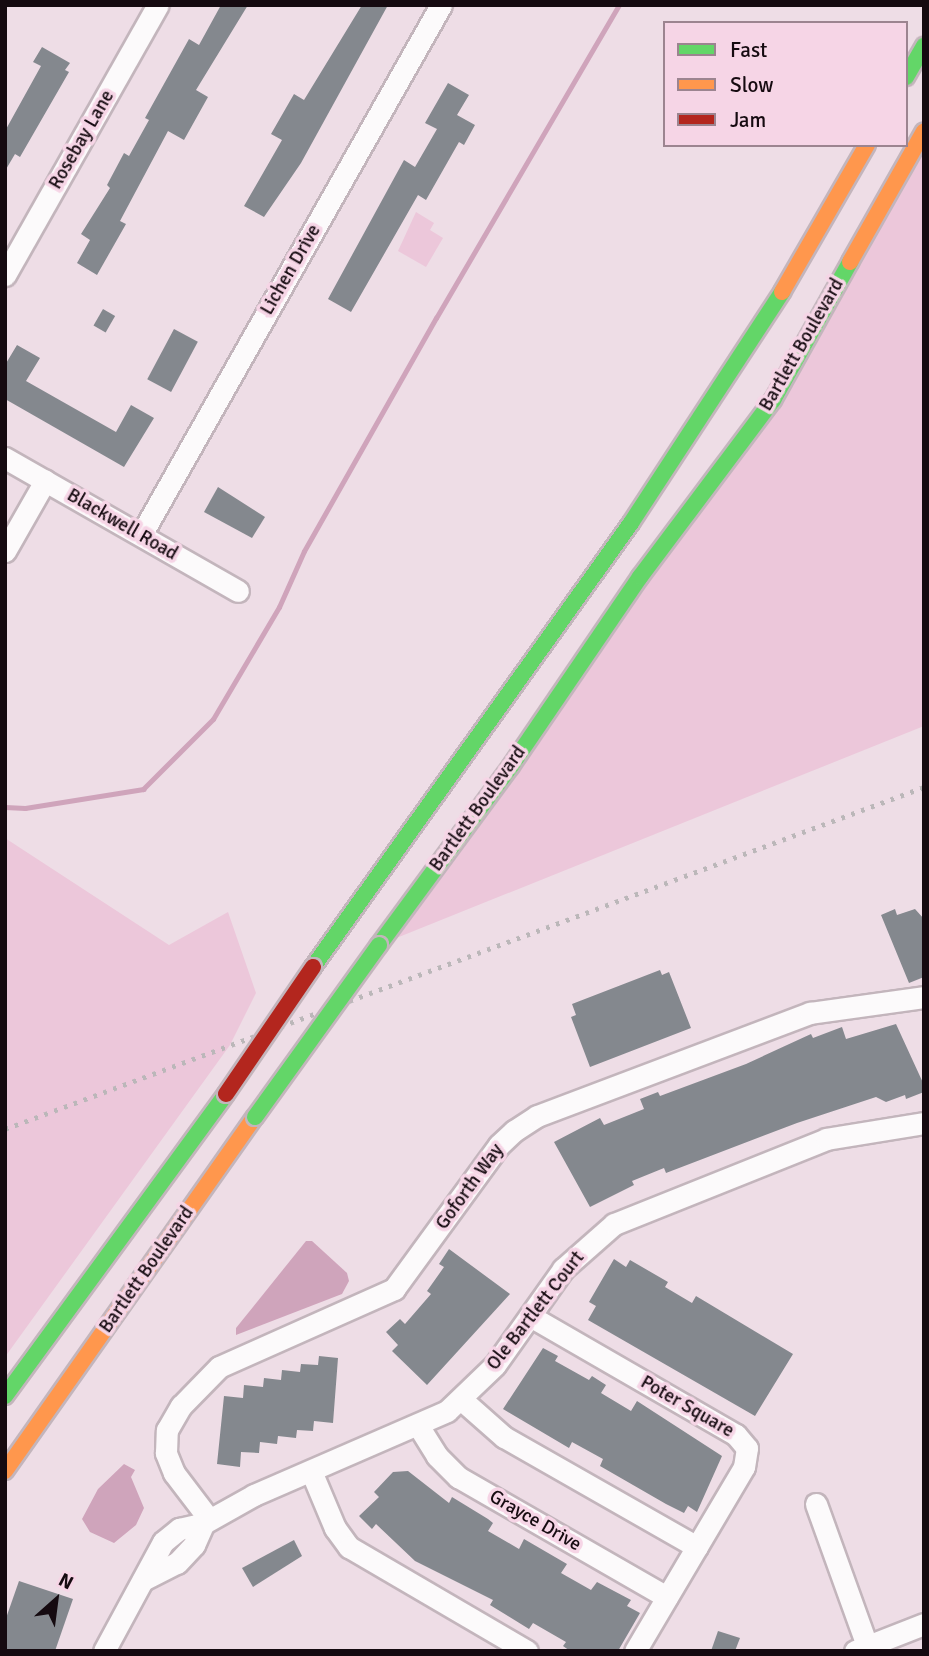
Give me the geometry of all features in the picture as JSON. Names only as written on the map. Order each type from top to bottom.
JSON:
[{"type":"main road","points":[[908,74],[924,46]]},
{"type":"main road","name":"Bartlett Boulevard","points":[[5,1471],[255,1117],[511,766],[640,577],[773,400],[924,131]]},
{"type":"main road","name":"Bartlett Boulevard","points":[[5,1396],[226,1094],[313,967],[646,500],[762,326],[866,147]]},
{"type":"street","name":"Rosebay Lane","points":[[5,275],[158,5]]},
{"type":"street","name":"Lichen Drive","points":[[141,535],[441,5]]},
{"type":"street","name":"Blackwell Road","points":[[5,458],[238,592]]},
{"type":"street","points":[[5,551],[45,481]]},
{"type":"street","name":"Goforth Way","points":[[206,1521],[166,1453],[167,1430],[181,1406],[226,1363],[394,1289],[499,1145],[523,1125],[810,1013],[924,997]]},
{"type":"street","name":"Ole Bartlett Court","points":[[206,1521],[311,1471],[419,1427],[462,1400],[495,1365],[577,1254],[626,1217],[825,1139],[924,1123]]},
{"type":"street","name":"Poter Square","points":[[530,1316],[744,1443],[744,1467],[635,1651]]},
{"type":"street","points":[[462,1400],[504,1437],[697,1546]]},
{"type":"street","name":"Grayce Drive","points":[[419,1427],[437,1456],[458,1477],[667,1597]]},
{"type":"street","points":[[311,1471],[335,1528],[349,1547],[527,1651]]},
{"type":"street","points":[[816,1504],[864,1649],[924,1624]]},
{"type":"street","points":[[104,1651],[143,1580],[177,1563],[194,1545],[206,1521]]},
{"type":"shaded area","points":[[924,131],[924,726],[379,945],[773,400]]},
{"type":"shaded area","points":[[416,212],[434,223],[430,230],[443,238],[426,267],[398,251]]},
{"type":"shaded area","points":[[5,838],[169,945],[228,912],[256,993],[230,1045],[5,1357]]},
{"type":"shaded area","points":[[306,1241],[312,1241],[347,1273],[349,1281],[342,1294],[236,1335],[236,1328]]},
{"type":"shaded area","points":[[124,1464],[135,1470],[131,1477],[144,1508],[136,1525],[114,1543],[90,1532],[82,1519],[98,1489]]},
{"type":"building","points":[[221,5],[248,5],[196,90],[208,97],[184,140],[168,131],[120,221],[126,224],[97,275],[77,263],[90,240],[81,234],[110,188],[107,185],[124,153],[129,156],[149,120],[145,118],[189,39],[199,45]]},
{"type":"building","points":[[362,5],[388,5],[301,163],[264,217],[244,206],[282,140],[271,134],[294,94],[304,100]]},
{"type":"building","points":[[42,47],[70,63],[65,70],[69,72],[20,157],[15,154],[5,171],[5,131],[41,66],[33,62]]},
{"type":"building","points":[[448,83],[469,95],[457,115],[475,125],[464,145],[459,142],[426,200],[418,195],[351,312],[328,299],[404,160],[415,167],[437,129],[425,123]]},
{"type":"building","points":[[103,309],[115,316],[106,332],[94,325]]},
{"type":"building","points":[[174,329],[198,342],[171,392],[147,379]]},
{"type":"building","points":[[17,345],[40,358],[26,381],[116,432],[131,405],[154,418],[124,467],[5,399],[5,365]]},
{"type":"building","points":[[218,487],[265,517],[252,538],[204,512]]},
{"type":"building","points":[[895,909],[897,915],[915,909],[924,919],[924,977],[909,983],[881,915]]},
{"type":"building","points":[[660,970],[662,975],[669,972],[691,1028],[590,1067],[571,1017],[576,1015],[572,1004]]},
{"type":"building","points":[[896,1024],[924,1085],[924,1092],[906,1099],[905,1095],[886,1102],[876,1097],[797,1123],[666,1173],[664,1168],[632,1181],[634,1185],[590,1207],[554,1142],[600,1118],[604,1125],[644,1109],[640,1099],[658,1092],[660,1096],[746,1064],[811,1034],[813,1038],[842,1027],[846,1039]]},
{"type":"building","points":[[449,1249],[510,1294],[427,1385],[392,1351],[398,1345],[386,1332],[400,1319],[405,1324],[431,1294],[427,1291],[444,1267],[439,1264]]},
{"type":"building","points":[[614,1259],[626,1267],[630,1260],[668,1282],[665,1287],[692,1303],[696,1296],[793,1354],[755,1416],[588,1320],[596,1306],[589,1302]]},
{"type":"building","points":[[543,1348],[558,1356],[555,1361],[589,1380],[592,1376],[606,1385],[601,1393],[631,1411],[637,1401],[722,1456],[697,1512],[688,1506],[684,1513],[666,1504],[600,1466],[603,1459],[572,1442],[569,1448],[503,1409]]},
{"type":"building","points":[[319,1356],[338,1358],[333,1423],[314,1421],[313,1431],[297,1430],[296,1438],[278,1436],[277,1444],[260,1442],[259,1453],[241,1452],[240,1467],[217,1464],[224,1396],[243,1398],[244,1385],[263,1387],[264,1378],[281,1380],[282,1370],[300,1372],[301,1364],[318,1365]]},
{"type":"building","points":[[408,1471],[449,1503],[452,1497],[488,1519],[493,1523],[488,1531],[519,1549],[524,1539],[567,1564],[561,1573],[591,1590],[597,1582],[631,1600],[627,1606],[640,1613],[618,1651],[570,1651],[563,1646],[566,1642],[533,1623],[529,1629],[490,1605],[493,1600],[415,1561],[376,1524],[372,1529],[359,1516],[379,1497],[374,1492],[393,1472]]},
{"type":"building","points":[[294,1540],[302,1556],[253,1587],[242,1568]]},
{"type":"building","points":[[19,1581],[73,1599],[55,1651],[5,1651],[5,1621]]},
{"type":"building","points":[[718,1631],[740,1638],[735,1651],[711,1651]]},
{"type":"waterway","points":[[5,807],[25,808],[143,789],[213,719],[279,607],[304,551],[436,318],[619,5]]},
{"type":"railway","points":[[5,1129],[924,787]]},
{"type":"traffic: fast","points":[[908,74],[924,46]]},
{"type":"traffic: fast","points":[[379,945],[511,766],[640,577],[773,400],[850,262]]},
{"type":"traffic: fast","points":[[313,967],[631,523],[782,292]]},
{"type":"traffic: fast","points":[[255,1117],[379,945]]},
{"type":"traffic: fast","points":[[5,1396],[226,1094]]},
{"type":"traffic: slow","points":[[850,262],[924,131]]},
{"type":"traffic: slow","points":[[782,292],[866,147]]},
{"type":"traffic: slow","points":[[5,1471],[255,1117]]},
{"type":"traffic: jam","points":[[226,1094],[313,967]]}]
